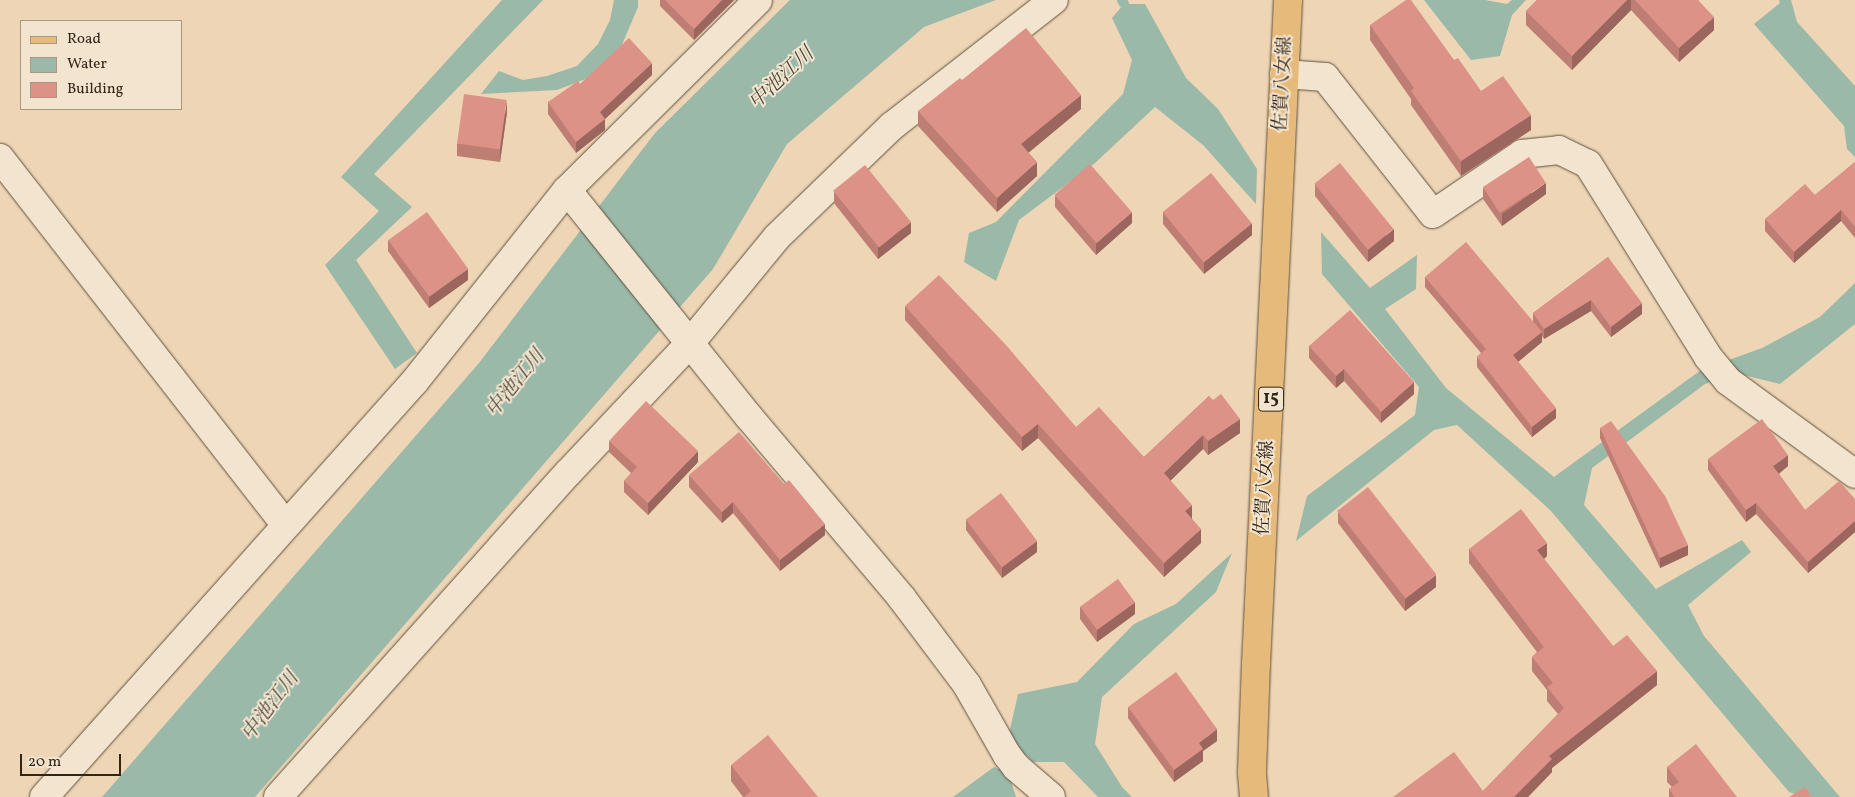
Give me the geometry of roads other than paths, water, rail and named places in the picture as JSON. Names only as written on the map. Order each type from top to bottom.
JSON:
[{"type":"main road","name":"佐賀八女線","points":[[1254,797],[1252,772],[1256,664],[1288,0]]},
{"type":"street","points":[[44,797],[415,381],[571,194],[758,0]]},
{"type":"street","points":[[291,793],[568,472],[690,343],[777,237],[892,126],[1054,0]]},
{"type":"street","points":[[1284,74],[1326,77],[1433,214],[1522,154],[1559,150],[1588,164],[1708,357],[1728,381],[1855,474]]},
{"type":"street","points":[[0,158],[286,525]]},
{"type":"street","points":[[571,194],[690,343],[901,597],[967,685],[1012,761],[1051,797]]},
{"type":"water","points":[[502,0],[543,0],[374,174],[412,207],[356,260],[417,353],[395,369],[325,265],[379,211],[341,177]]},
{"type":"water","points":[[614,0],[638,0],[638,7],[621,47],[596,75],[557,90],[481,94],[499,71],[523,80],[547,76],[577,66],[598,44],[610,20]]},
{"type":"water","name":"中池江川","points":[[790,0],[996,0],[924,27],[787,144],[713,269],[255,797],[102,797],[479,363],[655,133]]},
{"type":"water","points":[[1424,0],[1485,0],[1507,4],[1512,0],[1526,0],[1512,15],[1500,56],[1471,60]]},
{"type":"water","points":[[1779,0],[1791,0],[1797,22],[1855,86],[1855,157],[1847,149],[1844,126],[1754,24],[1780,3]]},
{"type":"water","points":[[1124,4],[1145,4],[1186,78],[1218,109],[1257,169],[1256,204],[1203,145],[1155,107],[1095,163],[1019,220],[996,281],[964,262],[969,233],[996,222],[1123,94],[1132,60],[1112,18]]},
{"type":"water","points":[[1321,232],[1370,288],[1417,255],[1416,289],[1385,309],[1446,388],[1554,477],[1701,370],[1762,348],[1820,317],[1855,283],[1855,324],[1780,384],[1735,373],[1705,384],[1592,468],[1584,505],[1656,589],[1742,540],[1751,552],[1688,605],[1704,636],[1840,797],[1804,797],[1789,792],[1551,511],[1457,425],[1434,430],[1296,541],[1307,496],[1415,415],[1419,387],[1322,274]]},
{"type":"water","points":[[1232,553],[1216,592],[1102,697],[1095,744],[1122,787],[1132,797],[1098,797],[1064,762],[1033,762],[1025,754],[1008,772],[1016,797],[953,797],[994,767],[999,769],[1018,747],[1009,734],[1018,694],[1077,682],[1134,624],[1176,604]]},
{"type":"waterway","points":[[1122,0],[1124,4]]}]
